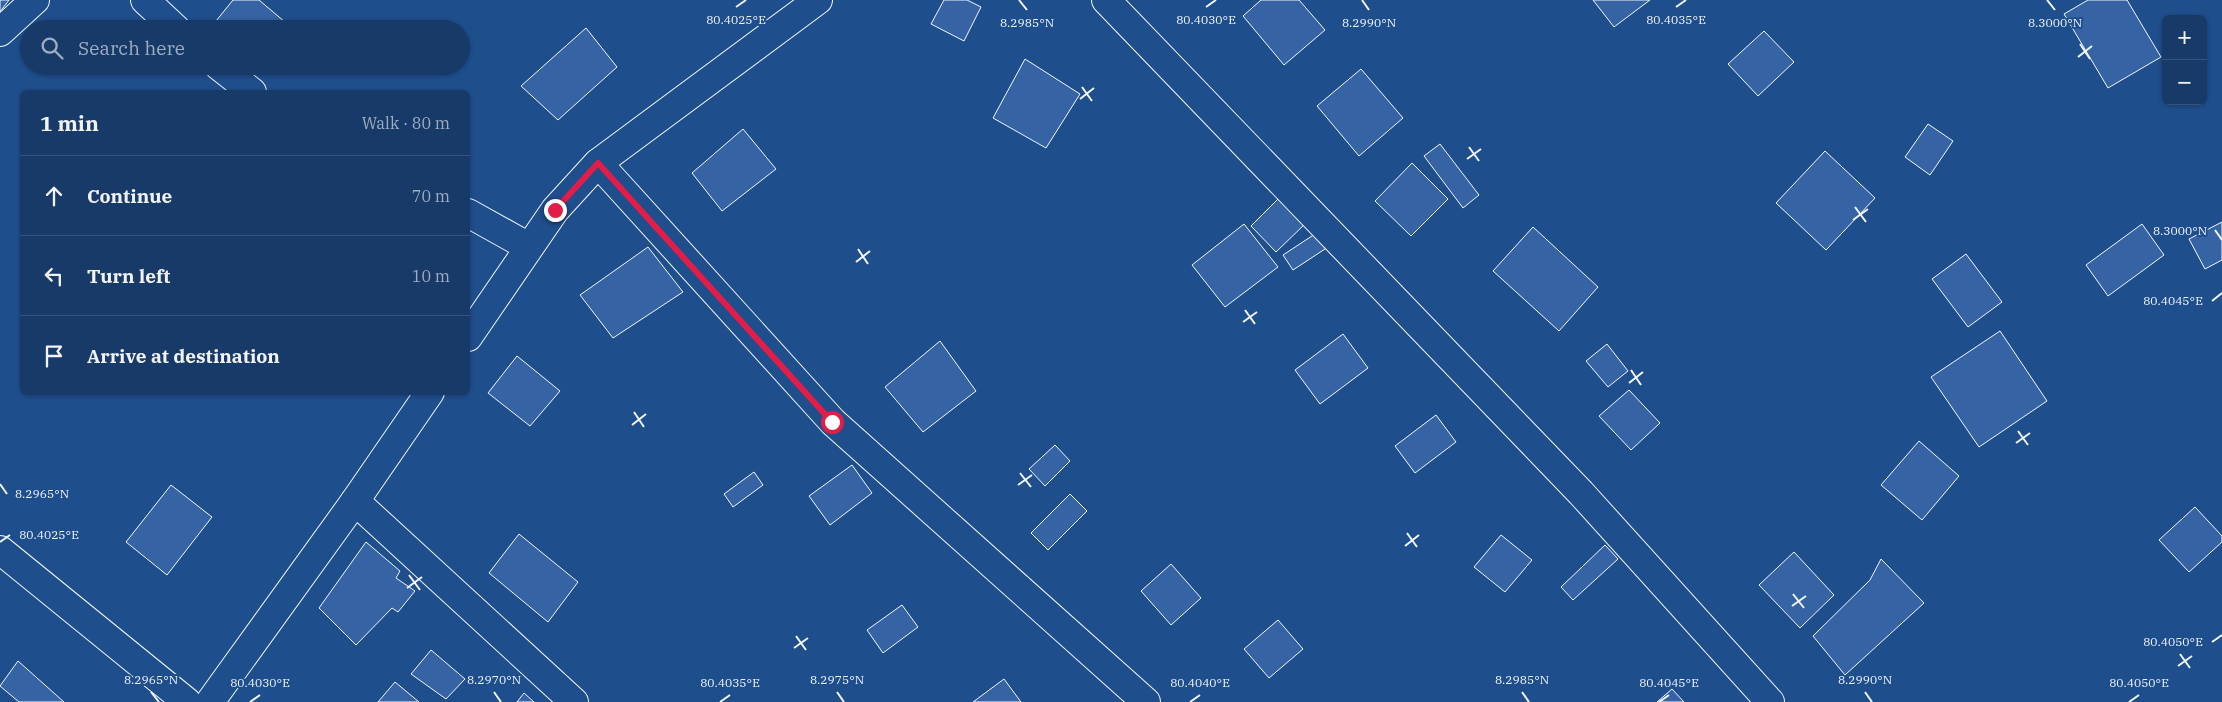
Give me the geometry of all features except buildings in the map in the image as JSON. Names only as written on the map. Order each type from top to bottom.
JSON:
[{"type":"street","points":[[0,32],[35,0]]},
{"type":"street","points":[[145,0],[166,20]]},
{"type":"street","points":[[470,334],[555,210],[598,163],[818,0]]},
{"type":"street","points":[[1106,0],[1581,493],[1770,702]]},
{"type":"street","points":[[230,75],[249,90]]},
{"type":"street","points":[[598,163],[832,422],[1146,702]]},
{"type":"street","points":[[470,214],[529,247]]},
{"type":"street","points":[[210,702],[355,502],[428,395]]},
{"type":"street","points":[[355,502],[574,702]]},
{"type":"street","points":[[0,550],[187,702]]},
{"type":"route","points":[[555,210],[598,163],[832,422]]}]
